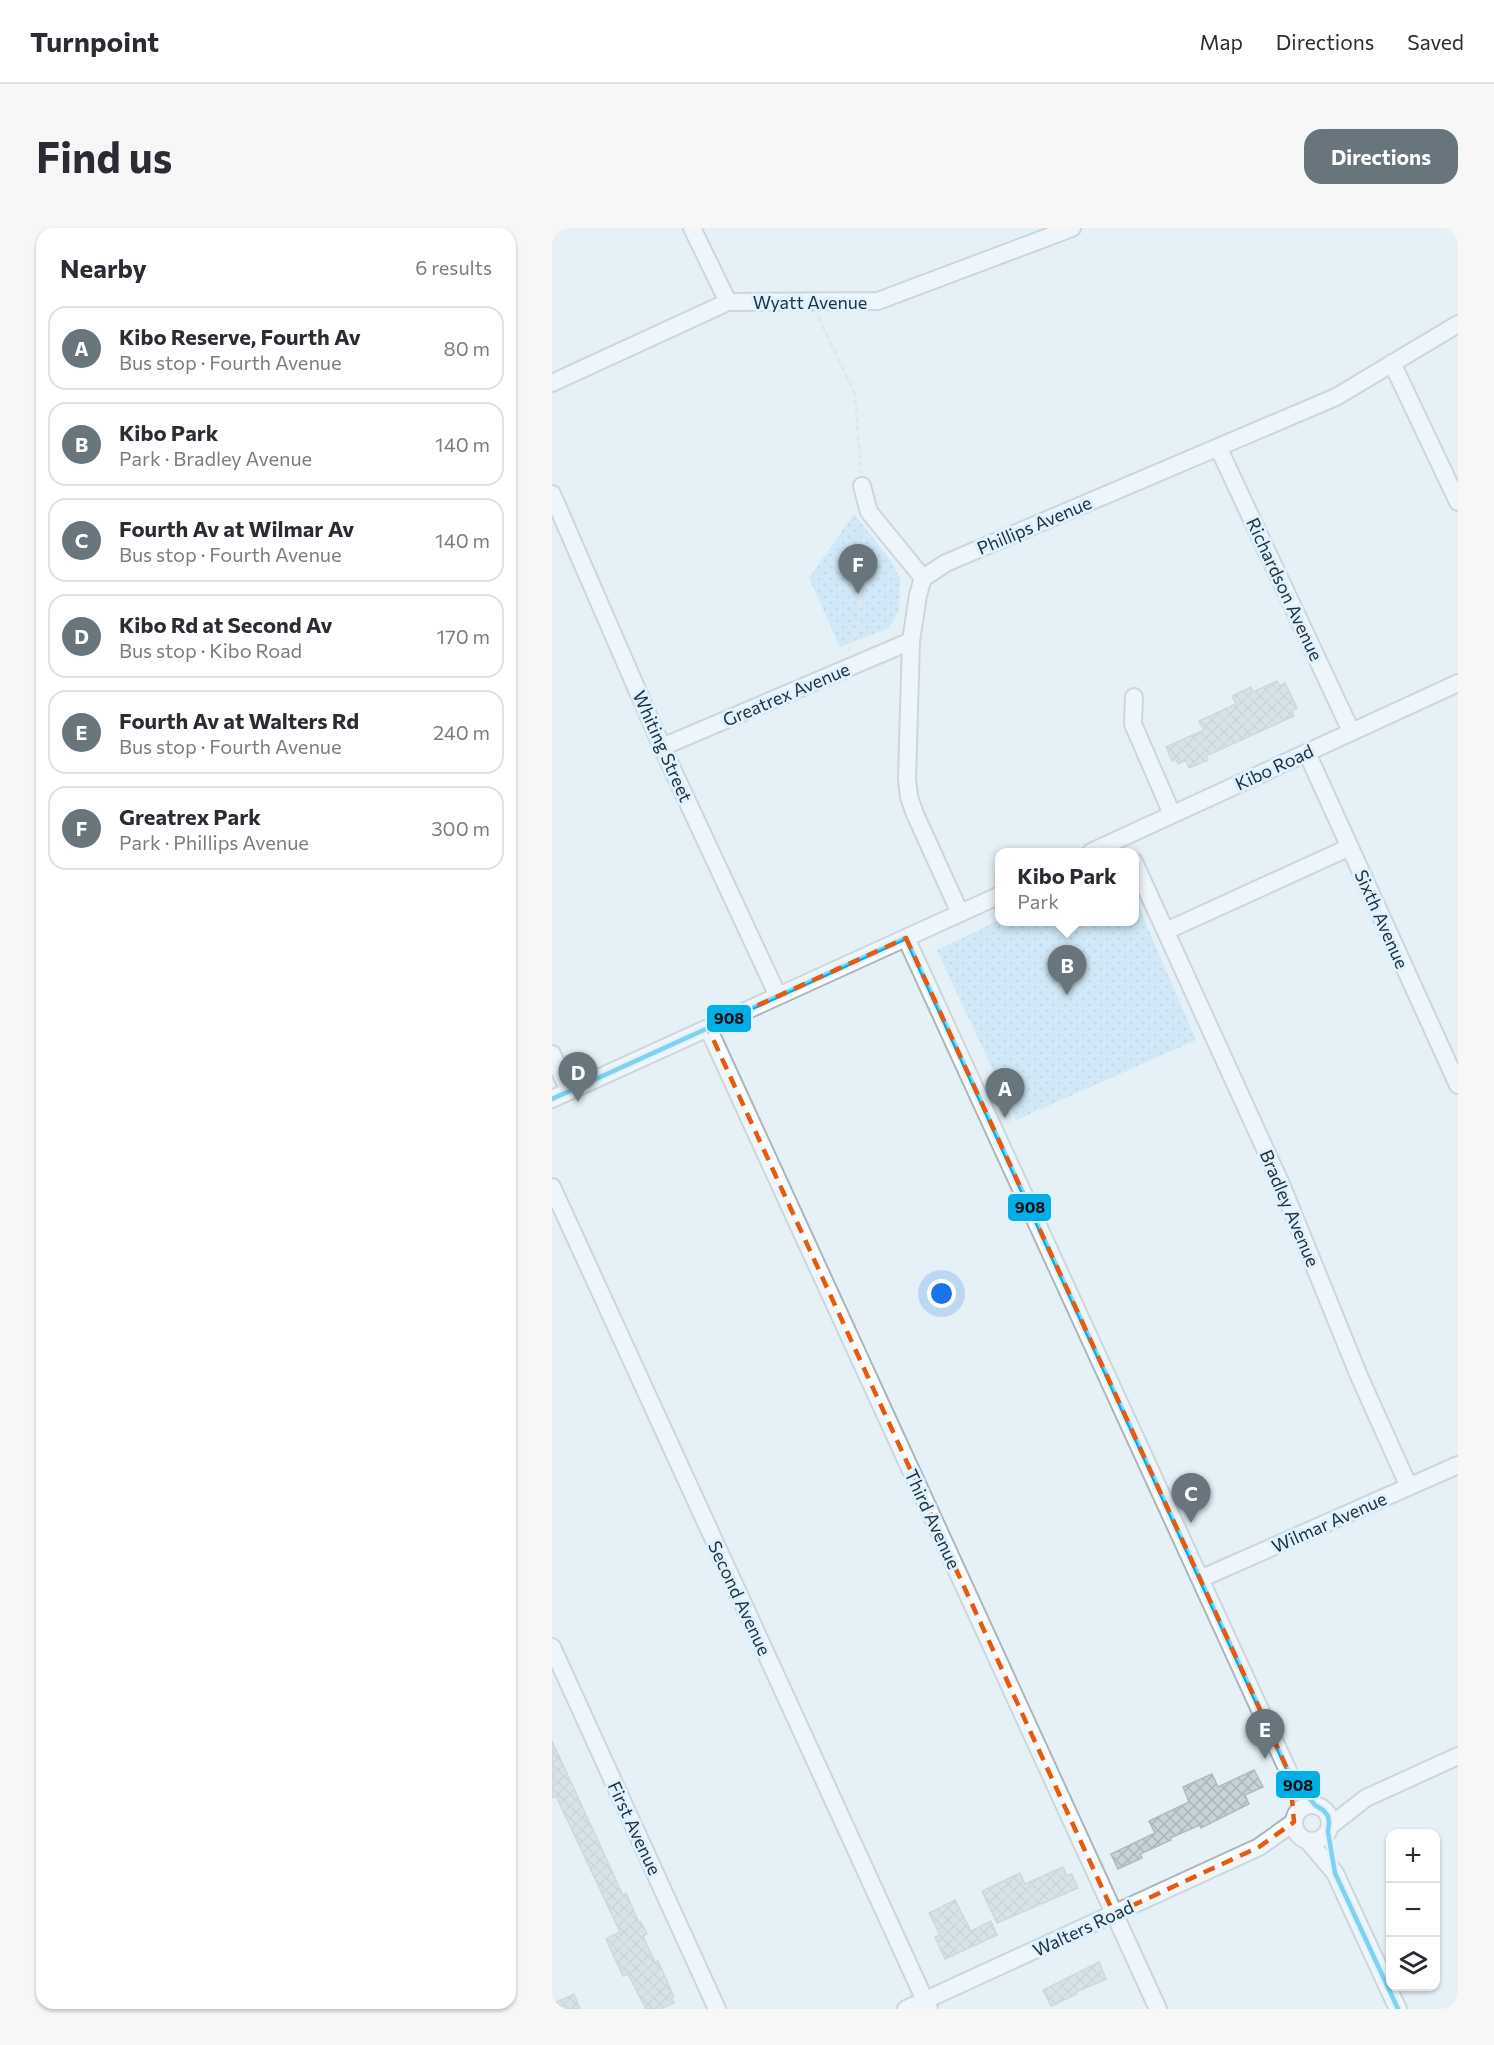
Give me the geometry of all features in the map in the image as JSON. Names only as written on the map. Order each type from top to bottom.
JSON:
[{"type":"street","points":[[692,228],[728,302]]},
{"type":"street","name":"Wyatt Avenue","points":[[552,383],[728,302],[878,301],[1072,228]]},
{"type":"street","name":"Phillips Avenue","points":[[923,578],[946,563],[1336,397],[1458,324]]},
{"type":"street","points":[[1392,363],[1458,502]]},
{"type":"street","name":"Richardson Avenue","points":[[1218,447],[1351,731]]},
{"type":"street","points":[[862,486],[868,512],[923,578],[911,641],[909,797],[960,913]]},
{"type":"street","name":"Whiting Street","points":[[552,494],[662,747],[778,996]]},
{"type":"street","name":"Greatrex Avenue","points":[[662,747],[911,641]]},
{"type":"street","name":"Kibo Road","points":[[1111,848],[1127,845],[1172,814],[1458,683]]},
{"type":"street","points":[[1134,698],[1133,724],[1172,814]]},
{"type":"street","name":"Sixth Avenue","points":[[1306,753],[1458,1085]]},
{"type":"street","points":[[1166,932],[1350,847]]},
{"type":"street","name":"Bradley Avenue","points":[[1139,873],[1281,1184],[1363,1385],[1409,1487]]},
{"type":"street","points":[[552,1100],[995,897]]},
{"type":"street","points":[[906,938],[1290,1775],[1329,1815],[1335,1873]]},
{"type":"street","name":"Third Avenue","points":[[708,1028],[1158,2009]]},
{"type":"street","points":[[552,1053],[569,1091]]},
{"type":"street","name":"Second Avenue","points":[[552,1187],[927,2005]]},
{"type":"street","name":"Wilmar Avenue","points":[[1200,1579],[1458,1465]]},
{"type":"street","name":"First Avenue","points":[[552,1647],[717,2009]]},
{"type":"street","points":[[1295,1819],[1304,1807],[1366,1798],[1458,1756]]},
{"type":"street","points":[[1290,1775],[1297,1833],[1335,1873],[1398,2009]]},
{"type":"street","points":[[1306,1840],[1320,1840],[1329,1829],[1366,1798]]},
{"type":"street","name":"Walters Road","points":[[906,2009],[927,2005],[1114,1914],[1259,1847],[1295,1819]]},
{"type":"street","name":"Walters Road","points":[[1259,1847],[1306,1840]]},
{"type":"highlighted area","points":[[906,938],[1290,1775],[1294,1822],[1259,1847],[1114,1914],[708,1028]]},
{"type":"shaded area","points":[[854,514],[891,561],[900,579],[899,610],[889,628],[840,647],[809,578]]},
{"type":"shaded area","points":[[1139,907],[1196,1040],[1016,1120],[937,950],[995,922],[995,926],[1139,926]]},
{"type":"building","points":[[1277,681],[1280,686],[1285,683],[1297,708],[1292,711],[1294,716],[1206,756],[1208,760],[1189,768],[1186,760],[1178,764],[1176,759],[1172,761],[1166,747],[1204,730],[1199,721],[1236,704],[1232,696],[1251,687],[1253,692]]},
{"type":"building","points":[[552,1741],[623,1895],[626,1893],[639,1923],[641,1922],[647,1934],[643,1936],[655,1962],[658,1961],[674,1997],[671,1998],[674,2003],[660,2009],[646,2009],[628,1974],[623,1976],[606,1939],[620,1932],[556,1796],[552,1798]]},
{"type":"building","points":[[1254,1770],[1263,1787],[1245,1795],[1249,1804],[1201,1828],[1200,1825],[1170,1838],[1171,1840],[1140,1854],[1142,1858],[1118,1869],[1111,1854],[1155,1833],[1149,1821],[1189,1802],[1183,1787],[1212,1774],[1218,1787]]},
{"type":"building","points":[[1063,1867],[1067,1876],[1072,1874],[1078,1888],[997,1923],[982,1891],[1020,1873],[1025,1884]]},
{"type":"building","points":[[955,1900],[971,1931],[991,1921],[997,1935],[945,1959],[935,1937],[940,1935],[929,1913]]},
{"type":"building","points":[[1099,1962],[1106,1979],[1051,2006],[1043,1990]]},
{"type":"building","points":[[574,1994],[580,2009],[552,2009],[552,2004]]},
{"type":"transit line","name":"908","points":[[906,938],[1290,1775],[1315,1805],[1328,1816],[1328,1832],[1335,1873],[1398,2009]]},
{"type":"transit line","name":"908","points":[[552,1099],[906,938]]},
{"type":"place","name":"Greatrex Park","points":[[858,594]]},
{"type":"place","name":"Kibo Park","points":[[1067,995]]},
{"type":"place","name":"Kibo Rd at Second Av","points":[[578,1102]]},
{"type":"place","name":"Kibo Reserve, Fourth Av","points":[[1005,1118]]},
{"type":"place","name":"Fourth Av at Wilmar Av","points":[[1191,1523]]},
{"type":"place","name":"Fourth Av at Walters Rd","points":[[1265,1759]]}]
